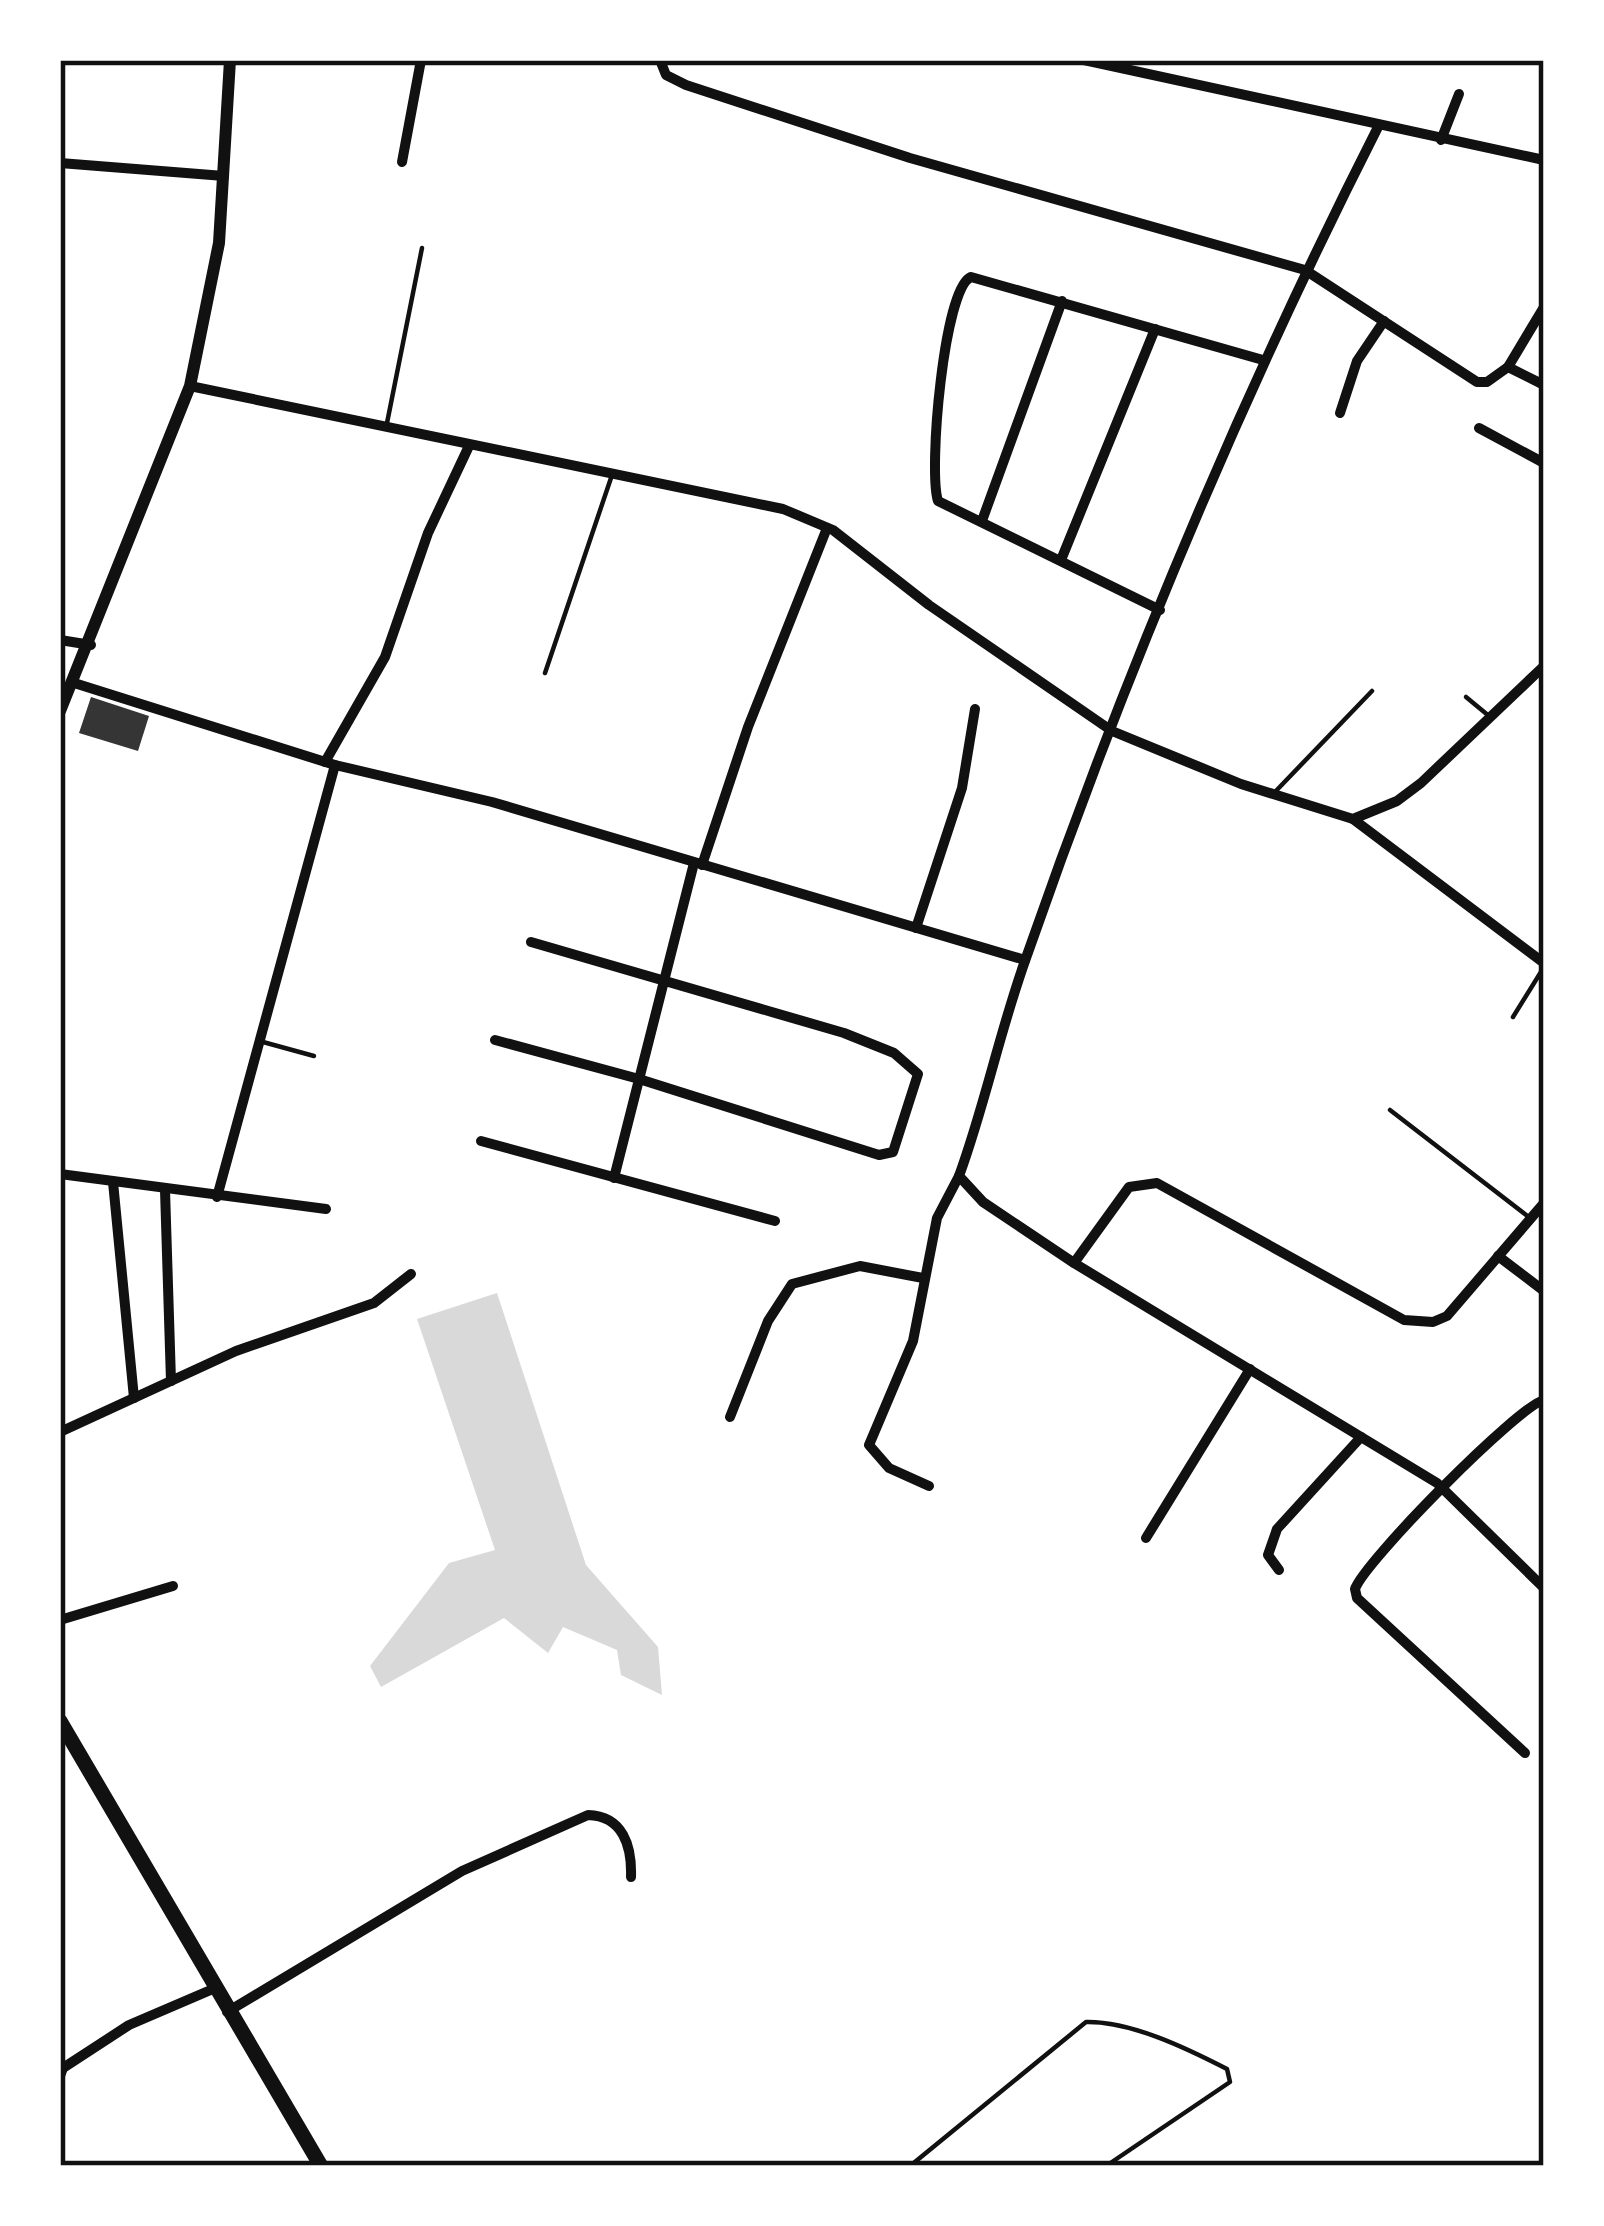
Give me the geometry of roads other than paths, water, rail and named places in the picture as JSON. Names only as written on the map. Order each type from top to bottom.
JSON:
[{"type":"main road","points":[[60,1721],[321,2166]]},
{"type":"street","points":[[60,711],[91,645],[190,386],[219,243],[230,60]]},
{"type":"street","points":[[402,162],[421,60]]},
{"type":"street","points":[[661,60],[675,82],[708,93],[910,158],[1305,270],[1477,382],[1486,382],[1508,368],[1544,307]]},
{"type":"street","points":[[1084,60],[1544,160]]},
{"type":"street","points":[[1441,140],[1459,94]]},
{"type":"street","points":[[929,1486],[889,1468],[869,1449],[913,1342],[937,1218],[959,1176],[1025,960],[1160,610],[1263,360],[1378,127]]},
{"type":"street","points":[[60,163],[224,176]]},
{"type":"street","points":[[1160,610],[983,518],[938,501],[935,489],[955,291],[971,277],[1263,360]]},
{"type":"street","points":[[983,518],[1062,302]]},
{"type":"street","points":[[1340,413],[1357,361],[1384,321]]},
{"type":"street","points":[[1061,560],[1155,329]]},
{"type":"street","points":[[1508,368],[1544,385]]},
{"type":"street","points":[[190,386],[783,508],[826,528],[1112,731],[1273,794],[1353,819],[1544,965]]},
{"type":"street","points":[[1479,428],[1544,463]]},
{"type":"street","points":[[218,1197],[263,1042],[330,764],[385,657],[428,533],[470,446]]},
{"type":"street","points":[[614,1178],[698,864],[826,528]]},
{"type":"street","points":[[60,640],[91,645]]},
{"type":"street","points":[[1353,819],[1397,801],[1421,783],[1544,666]]},
{"type":"street","points":[[70,682],[330,764],[492,802],[1025,960]]},
{"type":"street","points":[[916,928],[962,788],[975,710]]},
{"type":"street","points":[[495,1040],[639,1079],[879,1155],[893,1152],[915,1092],[918,1074],[909,1063],[871,1042],[531,942]]},
{"type":"street","points":[[481,1141],[776,1221]]},
{"type":"street","points":[[60,1174],[326,1209]]},
{"type":"street","points":[[959,1176],[983,1202],[1074,1263],[1443,1490],[1544,1588]]},
{"type":"street","points":[[1074,1263],[1129,1187],[1143,1181],[1157,1183],[1404,1320],[1433,1322],[1447,1316],[1544,1203]]},
{"type":"street","points":[[113,1182],[134,1398]]},
{"type":"street","points":[[165,1190],[171,1381]]},
{"type":"street","points":[[1498,1256],[1544,1291]]},
{"type":"street","points":[[730,1417],[767,1321],[792,1284],[860,1266],[923,1278]]},
{"type":"street","points":[[60,1432],[236,1351],[374,1303],[411,1274]]},
{"type":"street","points":[[1147,1538],[1250,1369]]},
{"type":"street","points":[[1525,1754],[1357,1598],[1358,1579],[1527,1406],[1544,1400]]},
{"type":"street","points":[[1279,1570],[1268,1555],[1277,1528],[1361,1437]]},
{"type":"street","points":[[60,1620],[173,1586]]},
{"type":"street","points":[[227,2012],[462,1871],[588,1815],[601,1816],[620,1828],[632,1859],[631,1877]]},
{"type":"street","points":[[60,2076],[63,2068],[129,2025],[214,1989]]},
{"type":"lane","points":[[386,429],[422,248]]},
{"type":"lane","points":[[545,673],[612,475]]},
{"type":"lane","points":[[1273,794],[1372,691]]},
{"type":"lane","points":[[1466,697],[1489,716]]},
{"type":"lane","points":[[1514,1017],[1544,965]]},
{"type":"lane","points":[[263,1042],[314,1056]]},
{"type":"lane","points":[[1390,1110],[1530,1218]]},
{"type":"lane","points":[[910,2166],[1086,2022],[1140,2034],[1227,2069],[1231,2079],[1217,2093],[1106,2166]]}]
